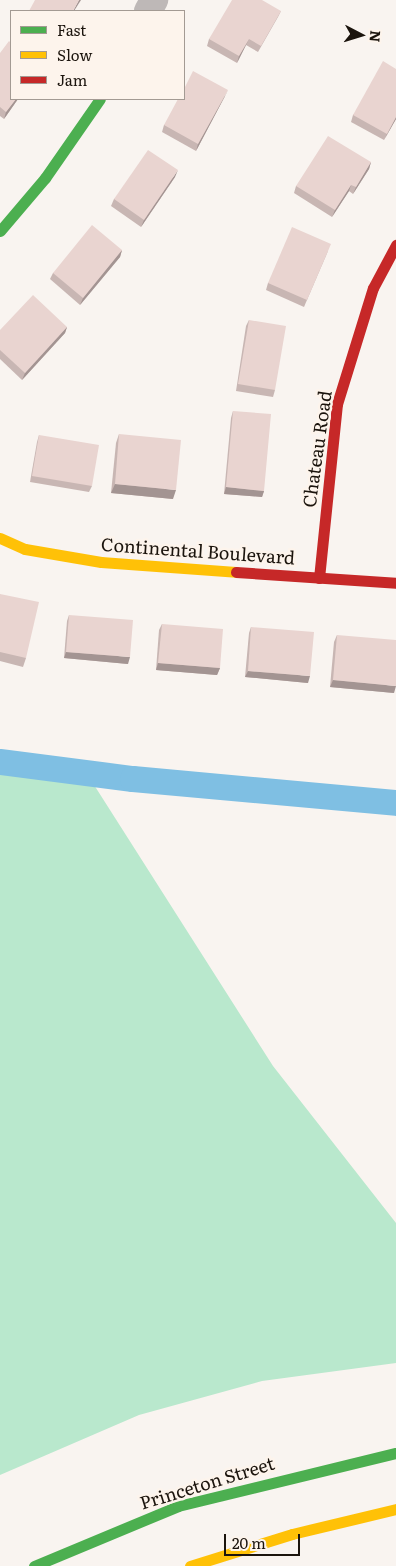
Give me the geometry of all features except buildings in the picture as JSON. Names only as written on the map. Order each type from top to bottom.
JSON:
[{"type":"street","points":[[0,231],[45,178],[99,100]]},
{"type":"street","name":"Chateau Road","points":[[319,578],[337,404],[373,288],[396,245]]},
{"type":"street","name":"Continental Boulevard","points":[[0,538],[26,548],[101,562],[396,582]]},
{"type":"street","name":"Princeton Street","points":[[34,1566],[178,1506],[396,1453]]},
{"type":"street","points":[[190,1566],[396,1509]]},
{"type":"green space","points":[[0,762],[89,777],[273,1066],[396,1223],[396,1363],[262,1381],[139,1415],[0,1475]]},
{"type":"waterway","points":[[0,762],[133,779],[396,803]]},
{"type":"traffic: fast","points":[[0,231],[45,178],[99,100]]},
{"type":"traffic: fast","points":[[34,1566],[178,1506],[396,1453]]},
{"type":"traffic: slow","points":[[0,538],[25,549],[101,562],[236,572]]},
{"type":"traffic: slow","points":[[190,1566],[292,1534],[396,1509]]},
{"type":"traffic: jam","points":[[319,578],[337,404],[373,288],[396,245]]},
{"type":"traffic: jam","points":[[236,572],[396,583]]}]
